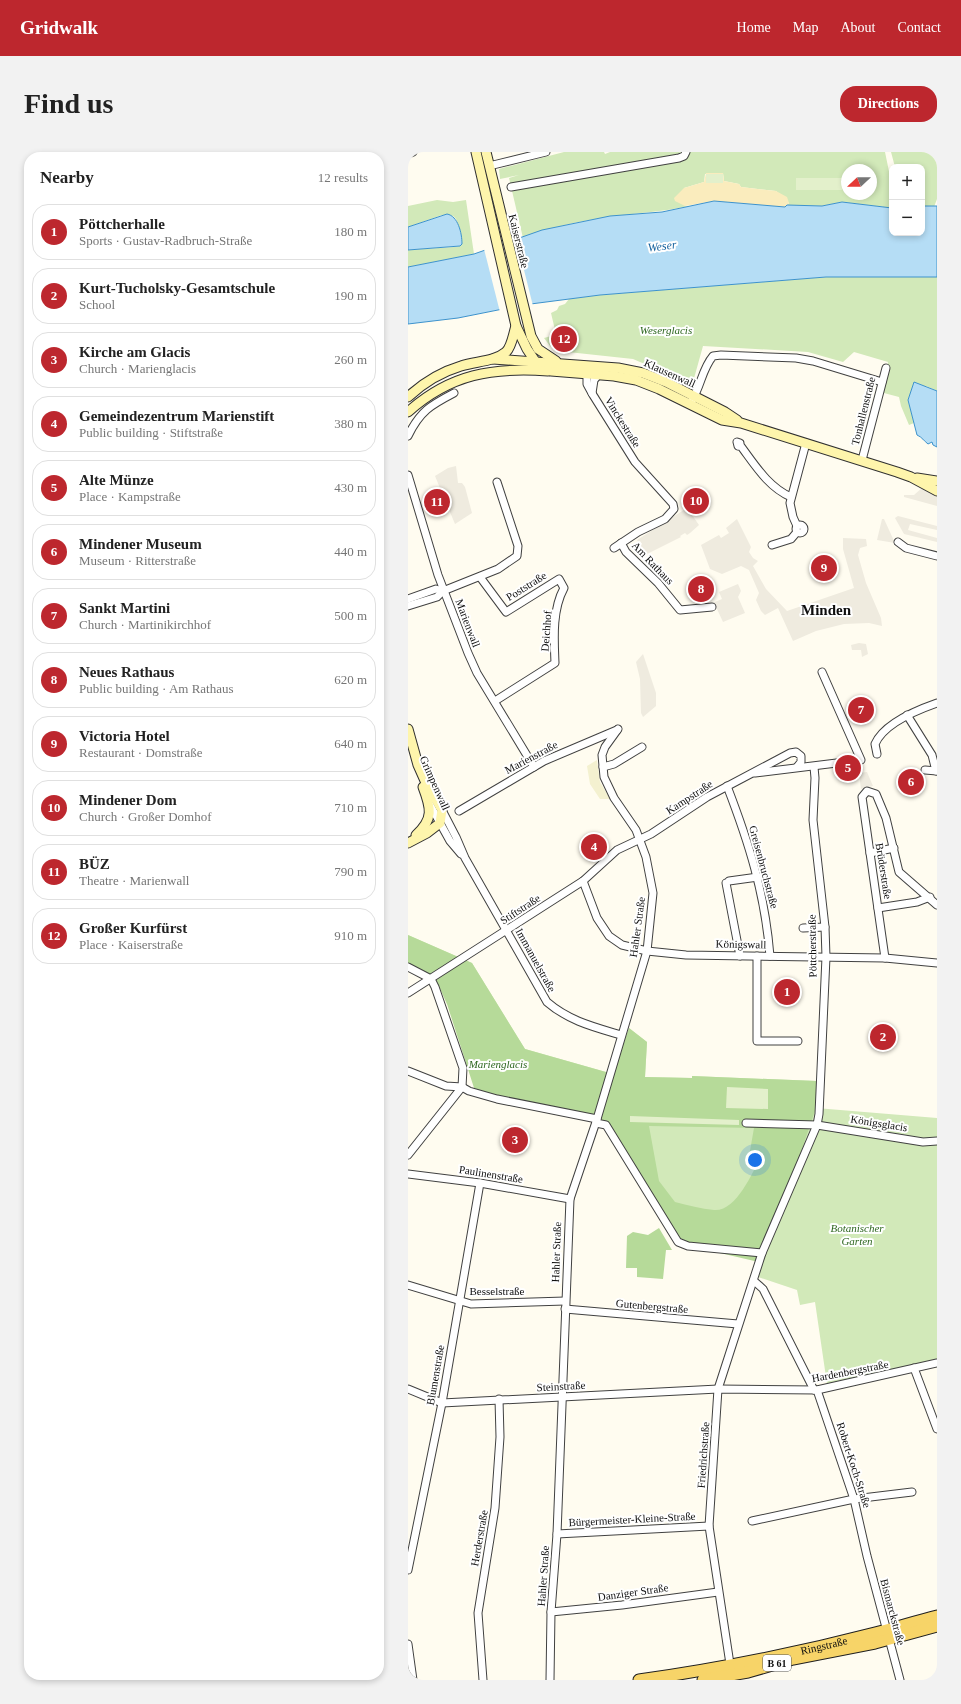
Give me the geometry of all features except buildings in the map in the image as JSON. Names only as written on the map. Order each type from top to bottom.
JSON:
[{"type":"main road","name":"Kaiserstraße","points":[[476,152],[485,198],[516,326]]},
{"type":"main road","name":"Kaiserstraße","points":[[486,152],[491,178],[531,336],[524,354]]},
{"type":"main road","points":[[485,198],[493,201],[496,196]]},
{"type":"main road","points":[[493,359],[508,349],[516,326]]},
{"type":"main road","name":"Klausenwall","points":[[516,326],[524,354],[551,371],[587,374],[598,370]]},
{"type":"main road","points":[[408,397],[430,380],[447,371],[469,364],[524,354],[542,353],[560,363]]},
{"type":"main road","points":[[489,372],[524,354]]},
{"type":"main road","name":"Klausenwall","points":[[535,361],[560,363],[598,370],[636,380],[691,400],[722,420],[741,423],[862,460],[911,477],[937,481]]},
{"type":"main road","points":[[408,412],[429,395],[444,386],[468,376],[489,372],[515,370],[551,371]]},
{"type":"main road","name":"Klausenwall","points":[[911,477],[937,492]]},
{"type":"main road","name":"Grimpenwall","points":[[408,729],[418,765],[426,783],[442,810],[440,823]]},
{"type":"main road","name":"Grimpenwall","points":[[408,748],[429,803]]},
{"type":"main road","points":[[408,843],[427,824],[429,816],[429,803]]},
{"type":"main road","points":[[408,843],[427,833],[440,823]]},
{"type":"main road","name":"Ringstraße","points":[[703,1680],[748,1672],[888,1635],[937,1616]]},
{"type":"main road","name":"Ringstraße","points":[[639,1680],[937,1626]]},
{"type":"street","points":[[408,154],[413,152]]},
{"type":"street","points":[[489,166],[546,152]]},
{"type":"street","points":[[511,187],[679,158],[684,156],[686,152]]},
{"type":"street","points":[[691,400],[707,364],[713,356],[796,358],[882,382]]},
{"type":"street","name":"Tonhallenstraße","points":[[862,460],[886,368]]},
{"type":"street","name":"Vinckestraße","points":[[592,393],[593,384],[598,370]]},
{"type":"street","name":"Vinckestraße","points":[[587,374],[588,388],[635,462],[673,504],[674,509],[665,519],[638,532],[621,543]]},
{"type":"street","points":[[408,436],[417,418],[454,393]]},
{"type":"street","points":[[772,545],[791,539],[797,529],[790,510],[791,497],[806,444]]},
{"type":"street","points":[[740,445],[769,483],[775,489],[791,497]]},
{"type":"street","name":"Marienwall","points":[[408,475],[443,591],[472,663],[534,767]]},
{"type":"street","points":[[408,606],[437,596],[443,591],[498,569],[517,556],[518,546],[502,511],[497,482]]},
{"type":"street","points":[[898,542],[906,548],[937,556]]},
{"type":"street","points":[[614,548],[621,543]]},
{"type":"street","name":"Am Rathaus","points":[[621,543],[626,552],[658,583],[680,610],[712,607]]},
{"type":"street","name":"Poststraße","points":[[480,576],[506,612],[559,579]]},
{"type":"street","name":"Deichhof","points":[[495,701],[555,662],[555,627],[560,595],[564,588],[559,579]]},
{"type":"street","points":[[408,594],[436,590],[443,591]]},
{"type":"street","points":[[408,599],[430,591]]},
{"type":"street","points":[[822,672],[832,692]]},
{"type":"street","points":[[832,692],[837,684]]},
{"type":"street","name":"Kampstraße","points":[[751,773],[798,767],[814,767],[860,760],[832,692]]},
{"type":"street","points":[[878,754],[875,746],[878,738],[908,715],[937,703]]},
{"type":"street","points":[[908,715],[932,755],[936,771],[925,770]]},
{"type":"street","name":"Marienstraße","points":[[459,811],[534,767],[618,730],[605,747],[602,755],[603,767]]},
{"type":"street","points":[[603,767],[614,764],[642,747]]},
{"type":"street","name":"Kampstraße","points":[[639,839],[660,829],[727,786],[781,757],[790,753],[798,753],[802,759],[798,767]]},
{"type":"street","name":"Hahler Straße","points":[[550,1680],[551,1612],[557,1534],[570,1199],[597,1121],[621,1035],[647,951],[653,893],[646,857],[632,821],[609,789],[603,767]]},
{"type":"street","name":"Pöttcherstraße","points":[[814,767],[815,778],[813,820],[826,957],[817,1125]]},
{"type":"street","name":"Greisenbruchstraße","points":[[727,786],[758,877],[767,920],[770,956]]},
{"type":"street","name":"Brüderstraße","points":[[885,958],[862,797],[867,791],[876,794],[883,808],[894,848]]},
{"type":"street","name":"Grimpenwall","points":[[429,803],[440,823]]},
{"type":"street","name":"Immanuelstraße","points":[[442,810],[454,832],[465,858],[547,1002],[572,1020],[621,1035]]},
{"type":"street","name":"Immanuelstraße","points":[[440,823],[450,841],[465,858]]},
{"type":"street","name":"Stiftstraße","points":[[408,993],[583,881],[612,854],[639,839]]},
{"type":"street","points":[[870,853],[894,848],[899,872],[930,897],[937,905]]},
{"type":"street","points":[[740,956],[727,882],[758,877]]},
{"type":"street","name":"Königswall","points":[[583,881],[597,918],[609,936],[622,945],[647,951],[686,955],[885,958],[937,963]]},
{"type":"street","points":[[878,908],[917,902],[930,897]]},
{"type":"street","points":[[803,928],[824,927]]},
{"type":"street","points":[[757,956],[757,1041],[798,1041]]},
{"type":"street","points":[[408,967],[431,979],[444,1010],[463,1068],[462,1087],[408,1155]]},
{"type":"street","points":[[408,1071],[446,1086],[462,1087],[469,1091],[497,1099],[597,1121],[606,1125],[678,1242],[688,1246],[762,1253],[817,1125]]},
{"type":"street","name":"Königsglacis","points":[[746,1123],[817,1125],[924,1142],[937,1141]]},
{"type":"street","name":"Paulinenstraße","points":[[408,1174],[480,1183],[570,1199]]},
{"type":"street","name":"Blumenstraße","points":[[408,1570],[442,1402],[480,1183]]},
{"type":"street","name":"Friedrichstraße","points":[[730,1664],[709,1526],[718,1389],[762,1253]]},
{"type":"street","name":"Robert-Koch-Straße","points":[[754,1281],[763,1289],[816,1390],[854,1499],[866,1548]]},
{"type":"street","name":"Besselstraße","points":[[408,1285],[460,1302],[483,1304],[565,1301]]},
{"type":"street","name":"Gutenbergstraße","points":[[565,1309],[738,1324]]},
{"type":"street","name":"Hardenbergstraße","points":[[718,1389],[816,1390],[937,1363]]},
{"type":"street","points":[[914,1368],[937,1429]]},
{"type":"street","name":"Steinstraße","points":[[408,1389],[442,1402],[718,1389]]},
{"type":"street","name":"Herderstraße","points":[[483,1680],[478,1613],[496,1500],[500,1437],[499,1399]]},
{"type":"street","points":[[752,1521],[854,1499],[912,1492]]},
{"type":"street","name":"Bürgermeister-Kleine-Straße","points":[[557,1534],[709,1526]]},
{"type":"street","name":"Bismarckstraße","points":[[866,1548],[900,1680]]},
{"type":"street","name":"Danziger Straße","points":[[551,1612],[609,1607],[718,1592]]},
{"type":"street","points":[[408,1644],[413,1680]]},
{"type":"shaded area","points":[[456,466],[458,483],[462,483],[465,487],[472,513],[455,524],[435,476],[448,468]]},
{"type":"shaded area","points":[[922,488],[937,497],[937,506],[904,497],[904,495],[914,495]]},
{"type":"shaded area","points":[[687,508],[699,525],[687,535],[685,533],[680,536],[681,537],[645,555],[640,545],[642,544],[637,540]]},
{"type":"shaded area","points":[[898,516],[937,526],[937,530],[910,524],[908,530],[937,538],[937,542],[904,534],[895,518]]},
{"type":"shaded area","points":[[737,519],[751,547],[749,552],[753,558],[758,561],[753,566],[766,589],[787,611],[854,588],[843,549],[843,538],[866,539],[867,546],[860,548],[858,555],[866,583],[881,618],[882,626],[869,623],[844,624],[816,631],[793,641],[778,608],[765,615],[761,611],[756,600],[759,593],[749,570],[741,566],[722,574],[710,569],[701,545],[719,535],[721,538],[729,533],[726,528]]},
{"type":"shaded area","points":[[882,519],[884,519],[895,543],[877,540]]},
{"type":"shaded area","points":[[738,584],[741,591],[738,597],[745,613],[723,622],[717,609],[713,610],[710,604],[722,599],[719,592]]},
{"type":"shaded area","points":[[859,643],[866,644],[868,654],[862,657],[861,650],[852,650],[851,645]]},
{"type":"shaded area","points":[[643,654],[656,693],[656,706],[643,717],[641,713],[640,679],[636,662]]},
{"type":"shaded area","points":[[597,760],[600,782],[610,799],[600,799],[590,784],[587,766]]},
{"type":"shaded area","points":[[867,772],[873,786],[861,789],[859,773]]},
{"type":"green space","points":[[564,152],[604,152],[605,154],[610,152],[885,152],[889,171],[889,208],[842,202],[822,206],[787,205],[789,203],[776,191],[741,187],[739,184],[724,181],[723,173],[705,174],[704,182],[684,188],[685,206],[689,206],[576,223],[523,238],[509,178],[519,175],[500,179],[499,169]]},
{"type":"green space","points":[[891,152],[937,152],[937,199],[934,207],[925,206],[925,164],[894,164]]},
{"type":"green space","points":[[706,174],[723,174],[723,183],[706,183]]},
{"type":"green space","points":[[796,178],[841,178],[841,190],[796,190]]},
{"type":"green space","points":[[437,200],[453,202],[466,200],[474,254],[408,267],[408,250],[454,247],[462,244],[456,219],[453,216],[442,215],[408,227],[408,206]]},
{"type":"green space","name":"Weserglacis","points":[[826,277],[937,277],[937,391],[926,386],[908,400],[914,423],[909,425],[899,397],[880,392],[888,362],[854,352],[843,362],[808,352],[703,346],[693,382],[689,383],[633,359],[568,352],[555,349],[550,346],[544,338],[551,336],[555,330],[551,313],[557,310],[559,306],[565,304],[569,299],[600,295]]},
{"type":"green space","name":"Botanischer Garten","points":[[408,935],[472,963],[525,1049],[613,1074],[629,1028],[647,1042],[645,1077],[692,1078],[692,1076],[817,1081],[816,1108],[937,1118],[937,1360],[827,1384],[815,1302],[800,1305],[797,1290],[758,1277],[763,1262],[677,1243],[607,1123],[447,1004],[439,986],[431,979]]},
{"type":"green space","name":"Marienglacis","points":[[408,935],[472,963],[525,1049],[613,1074],[629,1028],[647,1042],[645,1077],[692,1078],[692,1076],[817,1081],[816,1108],[763,1263],[677,1243],[607,1123],[601,1119],[475,1091],[447,1004],[439,986],[408,964]],"holes":[[[649,1126],[754,1128],[750,1151],[761,1157],[742,1190],[729,1205],[722,1209],[714,1210],[699,1208],[675,1202],[659,1181]]]},
{"type":"green space","points":[[727,1087],[768,1089],[768,1109],[726,1108]]},
{"type":"green space","points":[[630,1116],[739,1120],[739,1125],[630,1122]]},
{"type":"green space","points":[[659,1228],[672,1250],[666,1250],[663,1279],[637,1277],[637,1268],[626,1268],[627,1236],[633,1232],[648,1235]]},
{"type":"sand","points":[[706,173],[723,173],[724,181],[739,184],[741,187],[776,191],[787,197],[789,203],[785,207],[714,201],[685,206],[675,201],[674,198],[684,188],[704,182]]},
{"type":"water","name":"Weser","points":[[714,201],[785,207],[787,205],[822,206],[842,202],[889,208],[889,236],[925,236],[925,206],[937,206],[937,277],[826,277],[600,295],[523,305],[458,318],[408,324],[408,267],[474,254],[542,230],[610,216],[662,212]]},
{"type":"water","points":[[447,214],[451,215],[457,221],[462,240],[462,244],[460,246],[408,250],[408,227]]},
{"type":"water","points":[[914,382],[937,391],[937,447],[933,445],[932,442],[928,444],[917,435],[908,400]]},
{"type":"pier","points":[[516,238],[533,306],[500,312],[484,249]]},
{"type":"place","name":"Großer Kurfürst","points":[[564,339]]},
{"type":"place","name":"Mindener Dom","points":[[696,501]]},
{"type":"place","name":"BÜZ","points":[[437,502]]},
{"type":"place","name":"Victoria Hotel","points":[[824,568]]},
{"type":"place","name":"Neues Rathaus","points":[[701,589]]},
{"type":"place","name":"Sankt Martini","points":[[861,710]]},
{"type":"place","name":"Alte Münze","points":[[848,768]]},
{"type":"place","name":"Mindener Museum","points":[[911,782]]},
{"type":"place","name":"Gemeindezentrum Marienstift","points":[[594,847]]},
{"type":"place","name":"Pöttcherhalle","points":[[787,992]]},
{"type":"place","name":"Kurt-Tucholsky-Gesamtschule","points":[[883,1037]]},
{"type":"place","name":"Kirche am Glacis","points":[[515,1140]]},
{"type":"district","name":"Minden","points":[[826,610]]}]
